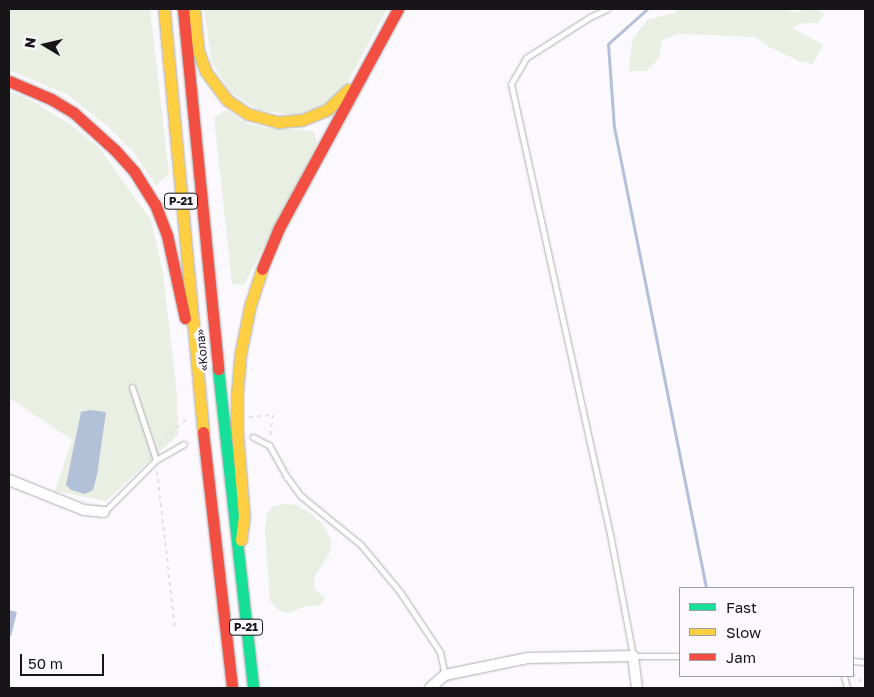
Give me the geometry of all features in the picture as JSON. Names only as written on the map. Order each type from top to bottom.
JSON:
[{"type":"main road","name":"«Кола»","points":[[164,9],[199,394],[232,688]]},
{"type":"main road","name":"«Кола»","points":[[183,9],[238,565],[253,688]]},
{"type":"main road","points":[[194,9],[198,50],[206,72],[227,100],[248,114],[278,122],[302,120],[314,116],[332,107],[362,74]]},
{"type":"main road","points":[[238,565],[244,517],[237,431],[237,392],[240,356],[250,306],[263,266],[279,228],[398,9]]},
{"type":"main road","points":[[9,81],[51,99],[85,122],[124,159],[149,194],[159,215],[171,250],[199,394]]},
{"type":"street","points":[[9,480],[84,510],[104,512]]},
{"type":"street","points":[[430,688],[445,675],[483,665],[528,658],[632,656],[637,688]]},
{"type":"lane","points":[[607,9],[590,17],[526,58],[511,84],[610,534],[632,656],[679,656]]},
{"type":"lane","points":[[132,387],[156,460]]},
{"type":"lane","points":[[253,437],[269,445],[287,477],[301,496],[361,545],[400,592],[440,652],[445,675]]},
{"type":"lane","points":[[104,512],[156,460],[184,444]]},
{"type":"path","points":[[254,416],[273,416],[269,445]]},
{"type":"path","points":[[152,450],[187,419]]},
{"type":"path","points":[[156,460],[175,628]]},
{"type":"path","points":[[854,673],[865,686]]},
{"type":"shaded area","points":[[9,9],[150,9],[169,173],[156,186],[134,153],[105,124],[66,94],[9,70]]},
{"type":"shaded area","points":[[204,9],[387,9],[342,93],[317,109],[296,115],[258,110],[229,91],[211,60]]},
{"type":"shaded area","points":[[674,9],[788,9],[791,12],[814,9],[825,13],[818,23],[803,23],[792,28],[823,45],[813,64],[799,61],[769,47],[756,37],[678,34],[662,40],[659,58],[647,71],[629,71],[632,40],[647,20],[676,12]]},
{"type":"shaded area","points":[[9,91],[34,102],[71,125],[100,149],[151,220],[163,272],[177,394],[178,435],[106,501],[55,491],[72,440],[9,398]]},
{"type":"shaded area","points":[[224,111],[229,111],[246,123],[267,128],[314,131],[317,144],[244,285],[232,284],[214,118]]},
{"type":"shaded area","points":[[284,504],[297,505],[314,516],[325,527],[332,542],[329,554],[314,578],[315,589],[325,599],[320,605],[304,607],[288,613],[278,610],[270,601],[265,530],[267,514],[273,506]]},
{"type":"water","points":[[90,410],[106,412],[97,475],[93,490],[85,494],[71,490],[66,485],[81,412]]},
{"type":"water","points":[[9,610],[17,612],[11,636],[9,635]]},
{"type":"waterway","points":[[647,9],[608,44],[614,127],[706,587]]},
{"type":"traffic: fast","points":[[218,369],[253,688]]},
{"type":"traffic: slow","points":[[164,9],[203,432]]},
{"type":"traffic: slow","points":[[194,9],[198,50],[206,72],[227,100],[248,114],[278,122],[302,120],[327,110],[349,89]]},
{"type":"traffic: slow","points":[[241,540],[244,517],[237,431],[237,393],[240,356],[250,306],[262,269]]},
{"type":"traffic: jam","points":[[183,9],[218,369]]},
{"type":"traffic: jam","points":[[262,269],[279,228],[398,9]]},
{"type":"traffic: jam","points":[[9,81],[51,99],[74,113],[115,150],[134,171],[155,204],[167,235],[185,318]]},
{"type":"traffic: jam","points":[[203,432],[232,688]]}]
